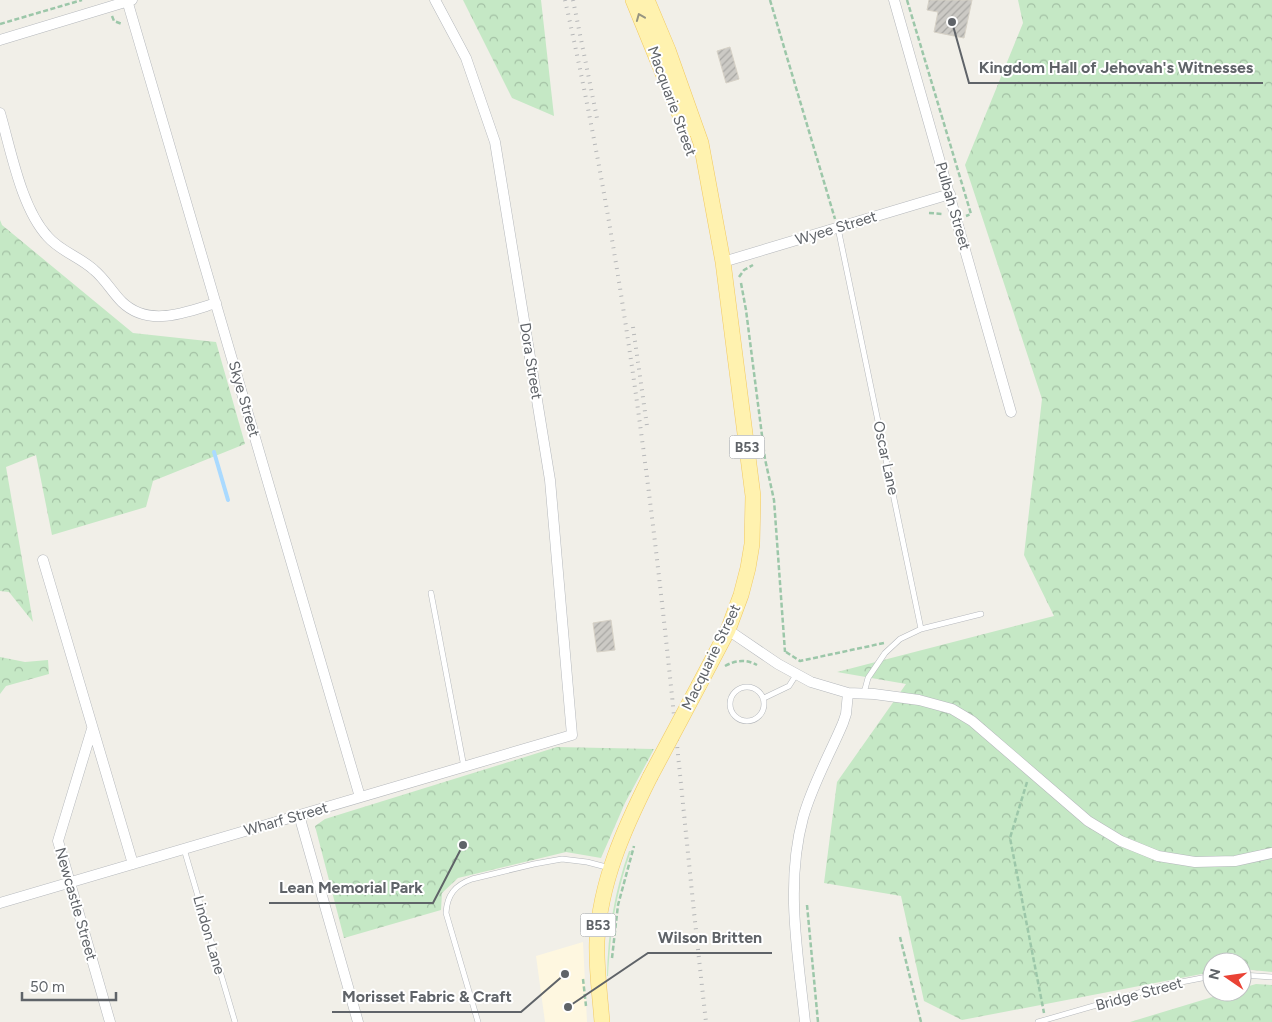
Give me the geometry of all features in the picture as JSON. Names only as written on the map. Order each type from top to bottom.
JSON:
[{"type":"main road","name":"Macquarie Street","points":[[634,0],[687,133],[723,262]]},
{"type":"main road","name":"Macquarie Street","points":[[610,868],[628,822],[650,777],[728,630],[741,595],[748,568],[753,520],[750,472],[723,262],[700,144],[668,50],[647,0]]},
{"type":"main road","name":"B53","points":[[602,1022],[597,943],[602,896],[610,868]]},
{"type":"main road","name":"B53","points":[[600,984],[608,1022]]},
{"type":"street","points":[[0,40],[129,0]]},
{"type":"street","name":"Skye Street","points":[[129,0],[360,797]]},
{"type":"street","name":"Dora Street","points":[[435,0],[466,58],[495,142],[550,480],[572,735]]},
{"type":"street","name":"Pulbah Street","points":[[894,0],[1011,412]]},
{"type":"street","points":[[0,112],[25,200],[48,238],[88,265],[101,276],[124,304],[138,312],[155,317],[174,316],[216,303]]},
{"type":"street","name":"Wyee Street","points":[[723,262],[950,194]]},
{"type":"street","points":[[43,560],[133,864]]},
{"type":"street","points":[[728,630],[796,675],[819,685],[848,693],[919,700],[952,709],[972,721],[1088,822],[1121,840],[1158,856],[1195,862],[1235,861],[1272,853]]},
{"type":"street","points":[[804,1022],[794,909],[798,839],[810,801],[843,723],[848,693]]},
{"type":"street","name":"Newcastle Street","points":[[93,728],[58,842],[110,1022]]},
{"type":"street","name":"Wharf Street","points":[[0,903],[572,735]]},
{"type":"street","points":[[299,815],[358,1022]]},
{"type":"lane","name":"Oscar Lane","points":[[838,228],[921,629]]},
{"type":"lane","points":[[431,593],[464,767]]},
{"type":"lane","points":[[864,694],[868,678],[885,653],[900,639],[921,629],[981,614]]},
{"type":"lane","points":[[764,698],[789,686],[796,675]]},
{"type":"lane","points":[[747,686],[758,690],[764,698],[764,710],[756,719],[744,722],[734,716],[731,710],[731,698],[742,687],[747,686]]},
{"type":"lane","name":"Lindon Lane","points":[[184,849],[234,1022]]},
{"type":"lane","points":[[478,1022],[446,913],[446,904],[454,889],[462,882],[472,879],[549,861],[574,859],[610,868]]},
{"type":"lane","points":[[1252,976],[1272,977]]},
{"type":"lane","name":"Bridge Street","points":[[1038,1022],[1166,985],[1202,978]]},
{"type":"path","points":[[0,24],[82,0]]},
{"type":"path","points":[[770,0],[838,228]]},
{"type":"path","points":[[907,0],[971,214],[949,222],[942,212],[920,216]]},
{"type":"path","points":[[758,264],[744,270],[739,276],[746,310],[765,459],[774,500],[785,652]]},
{"type":"path","points":[[1030,771],[1010,838],[1046,1020]]},
{"type":"path","points":[[614,933],[622,891],[636,840]]},
{"type":"path","points":[[806,901],[818,1022]]},
{"type":"path","points":[[900,937],[921,1022]]},
{"type":"shaded area","points":[[583,942],[587,1022],[545,1022],[536,956]]},
{"type":"green space","points":[[463,0],[541,0],[554,116],[512,98]]},
{"type":"green space","points":[[1018,0],[1272,0],[1272,972],[1252,970],[1252,952],[1202,952],[1202,974],[962,1020],[924,1001],[901,896],[824,883],[837,782],[906,684],[837,672],[1054,616],[1024,555],[1042,399],[965,165],[1023,23]]},
{"type":"green space","points":[[0,220],[2,225],[133,333],[216,342],[245,444],[153,481],[146,507],[52,535],[36,455],[6,467],[33,622],[9,592],[0,591]]},
{"type":"green space","points":[[0,657],[25,662],[48,660],[49,674],[6,686],[0,694]]},
{"type":"green space","points":[[557,747],[654,749],[625,803],[601,858],[566,852],[458,878],[442,893],[441,910],[344,938],[315,826],[325,819]]},
{"type":"green space","points":[[629,851],[631,851],[621,883],[615,913],[607,976],[613,912],[619,882]]},
{"type":"green space","points":[[1252,985],[1272,985],[1272,1022],[1130,1022],[1202,1000],[1202,1002],[1252,1002]]},
{"type":"building","points":[[929,0],[972,0],[964,38],[934,32],[938,12],[927,10]]},
{"type":"building","points":[[730,47],[739,79],[726,83],[717,51]]},
{"type":"building","points":[[611,620],[615,650],[597,652],[593,623]]},
{"type":"waterway","points":[[214,452],[228,500]]},
{"type":"railway","points":[[565,0],[601,175],[638,411],[663,608],[706,1022]]},
{"type":"railway","points":[[573,0],[598,123]]},
{"type":"railway","points":[[633,327],[647,426]]},
{"type":"place","name":"Kingdom Hall of Jehovah's Witnesses","points":[[952,22]]},
{"type":"place","name":"Lean Memorial Park","points":[[463,845]]},
{"type":"place","name":"Morisset Fabric & Craft","points":[[565,974]]},
{"type":"place","name":"Wilson Britten","points":[[568,1007]]}]
